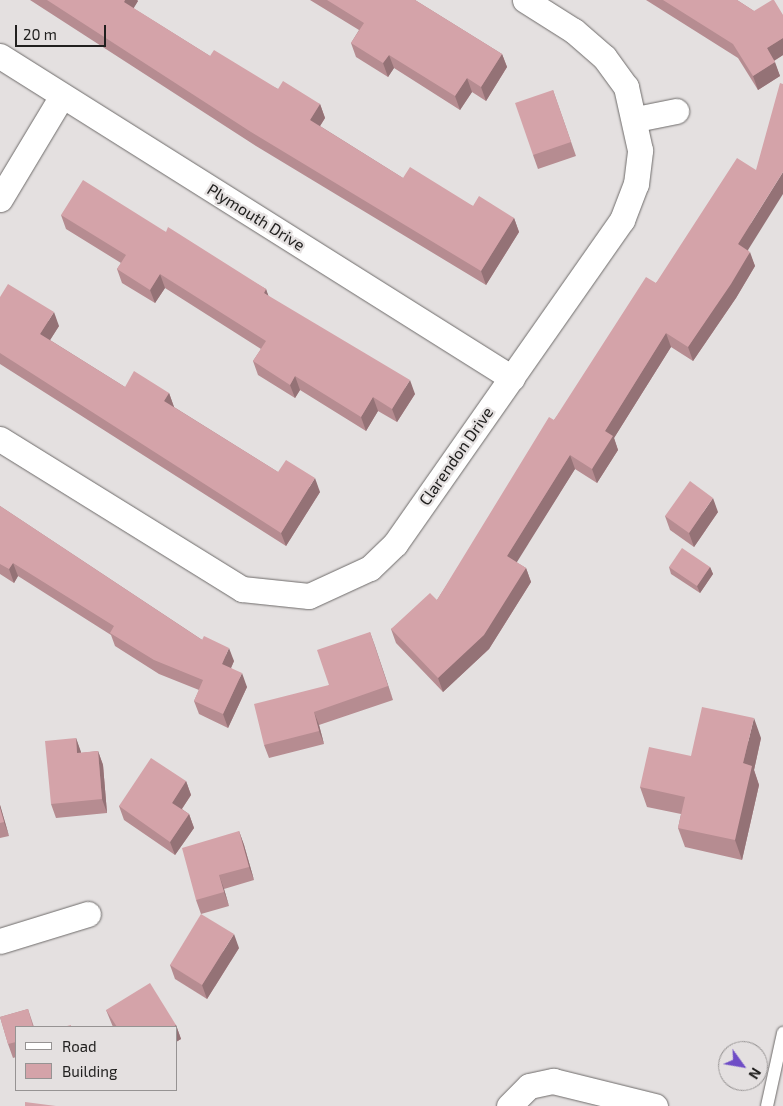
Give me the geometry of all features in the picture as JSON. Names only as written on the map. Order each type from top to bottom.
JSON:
[{"type":"street","name":"Clarendon Drive","points":[[0,439],[242,589],[309,596],[370,568],[395,544],[622,220],[636,184],[640,150],[636,119],[626,86],[604,58],[574,30],[525,0]]},
{"type":"street","name":"Plymouth Drive","points":[[0,56],[512,378]]},
{"type":"street","points":[[0,199],[62,96]]},
{"type":"street","points":[[636,119],[676,111]]},
{"type":"street","points":[[0,941],[88,914]]},
{"type":"street","points":[[509,1106],[529,1086],[553,1081],[655,1106]]},
{"type":"lane","points":[[767,1106],[783,1033]]},
{"type":"building","points":[[47,0],[125,0],[124,2],[210,56],[214,50],[278,89],[283,81],[320,104],[310,120],[403,178],[410,167],[473,206],[479,196],[514,218],[481,271],[251,132]]},
{"type":"building","points":[[327,0],[415,0],[502,54],[481,87],[467,78],[455,96],[389,55],[383,63],[351,43],[364,23]]},
{"type":"building","points":[[663,0],[737,0],[754,11],[774,0],[783,15],[783,38],[767,48],[775,62],[753,76],[733,44]]},
{"type":"building","points":[[780,83],[783,84],[783,172],[738,244],[750,252],[731,284],[688,347],[666,333],[605,431],[613,436],[592,469],[570,455],[507,556],[526,568],[484,635],[438,678],[391,629],[430,593],[437,600],[549,417],[554,420],[646,277],[656,283],[737,158],[756,170]]},
{"type":"building","points":[[553,90],[571,142],[533,155],[515,103]]},
{"type":"building","points":[[83,180],[166,232],[168,227],[266,289],[264,293],[410,380],[392,409],[373,397],[361,417],[295,376],[290,385],[253,361],[266,341],[160,274],[150,290],[117,269],[126,255],[61,215]]},
{"type":"building","points":[[8,284],[54,312],[40,334],[125,387],[134,371],[169,393],[164,401],[278,472],[286,460],[315,478],[281,533],[0,353],[0,297]]},
{"type":"building","points":[[690,481],[713,498],[689,533],[665,516]]},
{"type":"building","points":[[0,506],[202,640],[204,636],[229,648],[222,664],[242,673],[223,714],[194,701],[203,680],[154,660],[110,633],[114,626],[13,563],[9,569],[0,564]]},
{"type":"building","points":[[682,548],[710,567],[697,586],[669,567]]},
{"type":"building","points":[[370,632],[388,686],[314,712],[319,731],[264,745],[254,704],[329,685],[317,650]]},
{"type":"building","points":[[702,707],[754,718],[743,763],[752,766],[735,840],[678,828],[685,797],[640,787],[649,747],[691,756]]},
{"type":"building","points":[[76,738],[77,753],[98,751],[102,799],[51,804],[45,741]]},
{"type":"building","points":[[151,758],[186,781],[172,803],[189,814],[170,842],[119,806]]},
{"type":"building","points":[[0,808],[4,822],[0,823]]},
{"type":"building","points":[[239,831],[249,867],[219,875],[224,892],[196,900],[182,848]]},
{"type":"building","points":[[201,914],[234,934],[202,985],[170,965]]},
{"type":"building","points":[[150,983],[176,1025],[116,1026],[106,1010]]},
{"type":"building","points":[[28,1009],[33,1026],[15,1026],[15,1042],[8,1044],[0,1017]]},
{"type":"building","points":[[25,1102],[56,1106],[25,1106]]}]
